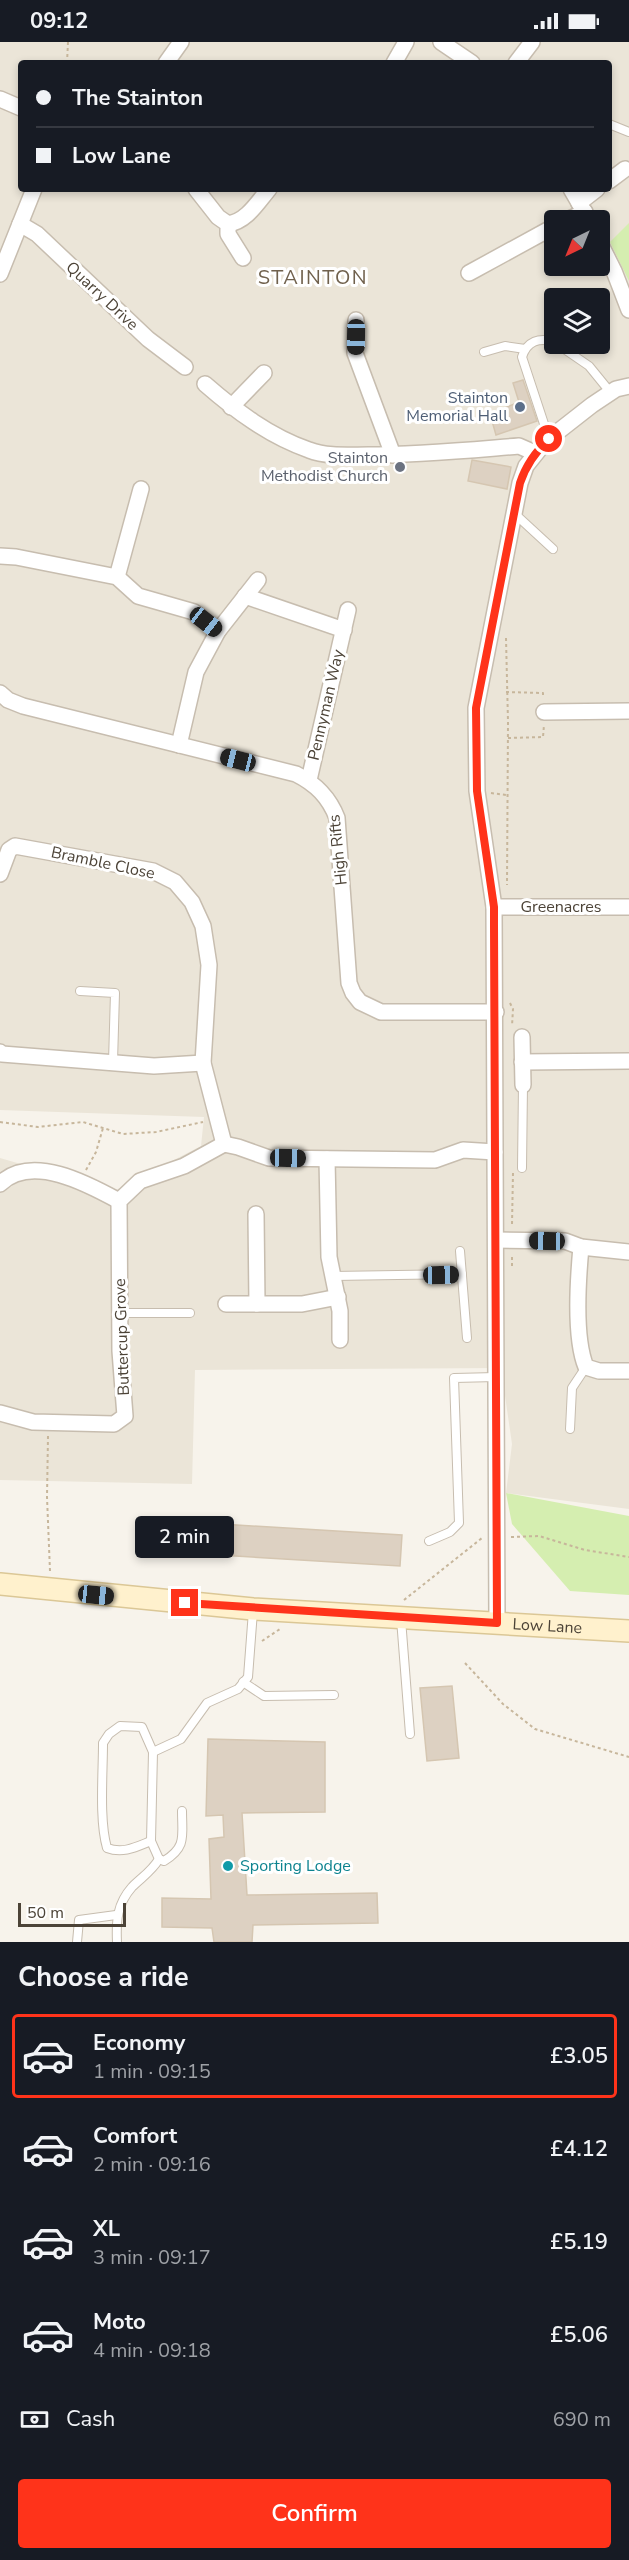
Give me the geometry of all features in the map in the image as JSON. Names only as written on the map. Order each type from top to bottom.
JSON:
[{"type":"main road","name":"Low Lane","points":[[0,1584],[253,1609],[400,1610],[497,1623],[629,1631]]},
{"type":"street","points":[[168,60],[180,42]]},
{"type":"street","points":[[396,60],[406,42]]},
{"type":"street","points":[[441,42],[468,60]]},
{"type":"street","points":[[518,60],[532,42]]},
{"type":"street","points":[[0,99],[18,107]]},
{"type":"street","points":[[612,179],[625,169]]},
{"type":"street","points":[[0,273],[33,192]]},
{"type":"street","points":[[198,192],[218,218],[228,224],[238,222],[246,216],[266,192]]},
{"type":"street","points":[[581,206],[594,192]]},
{"type":"street","name":"Quarry Drive","points":[[20,224],[37,234],[148,339],[185,367]]},
{"type":"street","points":[[228,224],[228,234],[243,258]]},
{"type":"street","points":[[469,273],[544,232]]},
{"type":"street","points":[[610,263],[629,310]]},
{"type":"street","points":[[356,320],[355,353],[393,455]]},
{"type":"street","points":[[231,407],[264,374]]},
{"type":"street","points":[[205,384],[231,407],[271,433],[310,451],[339,455],[393,455],[519,446],[535,453]]},
{"type":"street","points":[[497,1623],[495,1152],[496,1012],[500,907],[477,791],[476,708],[513,513],[526,466],[549,439],[611,393],[629,386]]},
{"type":"street","points":[[117,577],[141,489]]},
{"type":"street","points":[[0,556],[16,556],[117,577],[138,596],[194,612],[218,632]]},
{"type":"street","points":[[179,745],[196,672],[218,632],[258,580]]},
{"type":"street","name":"Pennyman Way","points":[[245,596],[344,630]]},
{"type":"street","name":"Pennyman Way","points":[[309,780],[348,610]]},
{"type":"street","name":"High Rifts","points":[[0,693],[8,700],[23,706],[296,774],[309,780],[332,805],[337,818],[349,982],[360,1002],[381,1012],[496,1012]]},
{"type":"street","points":[[544,712],[629,711]]},
{"type":"street","name":"Bramble Close","points":[[0,874],[9,850],[15,846],[153,871],[175,882],[192,902],[203,926],[210,965],[202,1063],[224,1144]]},
{"type":"street","name":"Greenacres","points":[[500,907],[629,907]]},
{"type":"street","points":[[522,1037],[523,1085]]},
{"type":"street","points":[[0,1052],[2,1054],[154,1066],[202,1063]]},
{"type":"street","points":[[522,1062],[629,1061]]},
{"type":"street","points":[[0,1185],[27,1172],[60,1174],[79,1181],[119,1202],[140,1181],[183,1166],[224,1144],[238,1146],[269,1158],[435,1160],[463,1150],[495,1152]]},
{"type":"street","points":[[327,1159],[329,1257],[338,1297],[340,1340]]},
{"type":"street","name":"Buttercup Grove","points":[[0,1413],[33,1422],[114,1424],[125,1416],[120,1313],[119,1202]]},
{"type":"street","points":[[256,1214],[257,1304]]},
{"type":"street","points":[[496,1240],[565,1241],[581,1247],[629,1252]]},
{"type":"street","points":[[581,1247],[580,1352],[586,1367],[599,1371],[629,1371]]},
{"type":"street","points":[[226,1304],[302,1304],[338,1297]]},
{"type":"lane","points":[[612,125],[629,132]]},
{"type":"lane","points":[[544,340],[534,341],[525,349],[522,357],[549,439]]},
{"type":"lane","points":[[484,352],[505,346],[525,349]]},
{"type":"lane","points":[[572,354],[589,366],[611,393]]},
{"type":"lane","points":[[513,513],[553,549]]},
{"type":"lane","points":[[80,992],[116,993],[113,1062]]},
{"type":"lane","points":[[522,1168],[523,1085]]},
{"type":"lane","points":[[460,1251],[467,1338]]},
{"type":"lane","points":[[333,1276],[462,1274]]},
{"type":"lane","points":[[120,1313],[190,1313]]},
{"type":"lane","points":[[570,1429],[572,1388],[586,1367]]},
{"type":"lane","points":[[429,1540],[450,1532],[459,1523],[454,1378],[496,1377]]},
{"type":"lane","points":[[153,1752],[181,1739],[207,1703],[238,1689],[248,1677],[253,1609]]},
{"type":"lane","points":[[400,1610],[410,1734]]},
{"type":"lane","points":[[243,1682],[264,1696],[334,1695]]},
{"type":"lane","points":[[151,1841],[130,1850],[116,1851],[107,1848],[103,1821],[103,1743],[105,1738],[120,1726],[142,1727],[153,1752],[151,1841],[159,1859],[164,1861],[177,1853],[182,1840],[182,1811]]},
{"type":"lane","points":[[117,1942],[116,1914],[131,1889],[153,1869],[159,1859]]},
{"type":"lane","points":[[77,1942],[79,1920],[116,1914]]},
{"type":"path","points":[[67,60],[68,42]]},
{"type":"path","points":[[500,907],[508,723],[506,632]]},
{"type":"path","points":[[0,1122],[38,1126],[83,1122],[123,1134],[156,1132],[217,1120]]},
{"type":"path","points":[[79,1181],[96,1152],[103,1128]]},
{"type":"path","points":[[44,1574],[50,1574],[46,1497],[49,1422]]},
{"type":"path","points":[[400,1610],[485,1536],[497,1533],[504,1537],[549,1538],[585,1550],[629,1557]]},
{"type":"path","points":[[465,1663],[503,1704],[535,1729],[629,1757]]},
{"type":"shaded area","points":[[0,42],[629,42],[629,1509],[506,1493],[512,1444],[501,1368],[195,1370],[192,1484],[0,1480],[0,1158],[114,1191],[201,1146],[204,1117],[0,1110]]},
{"type":"green space","points":[[629,223],[629,281],[610,242]]},
{"type":"green space","points":[[506,1493],[629,1516],[629,1595],[570,1591],[512,1524]]},
{"type":"building","name":"Stainton Memorial Hall","points":[[523,380],[537,421],[496,435],[490,414],[519,402],[513,383]]},
{"type":"building","points":[[472,460],[511,467],[507,489],[468,481]]},
{"type":"building","points":[[221,1524],[402,1535],[400,1566],[219,1555]]},
{"type":"building","points":[[452,1686],[459,1758],[427,1761],[420,1688]]},
{"type":"building","name":"Sporting Lodge","points":[[208,1739],[325,1742],[325,1812],[242,1813],[247,1895],[377,1893],[378,1923],[253,1925],[252,1942],[214,1942],[212,1928],[162,1927],[162,1898],[211,1899],[209,1839],[224,1837],[223,1815],[206,1816]]},
{"type":"place","name":"Stainton Memorial Hall","points":[[520,407]]},
{"type":"place","name":"Stainton Methodist Church","points":[[400,467]]},
{"type":"place","name":"Sporting Lodge","points":[[228,1866]]},
{"type":"district","name":"STAINTON","points":[[313,277]]},
{"type":"route","points":[[185,1603],[497,1623],[494,907],[477,791],[476,708],[520,483],[526,466],[549,439]]}]
